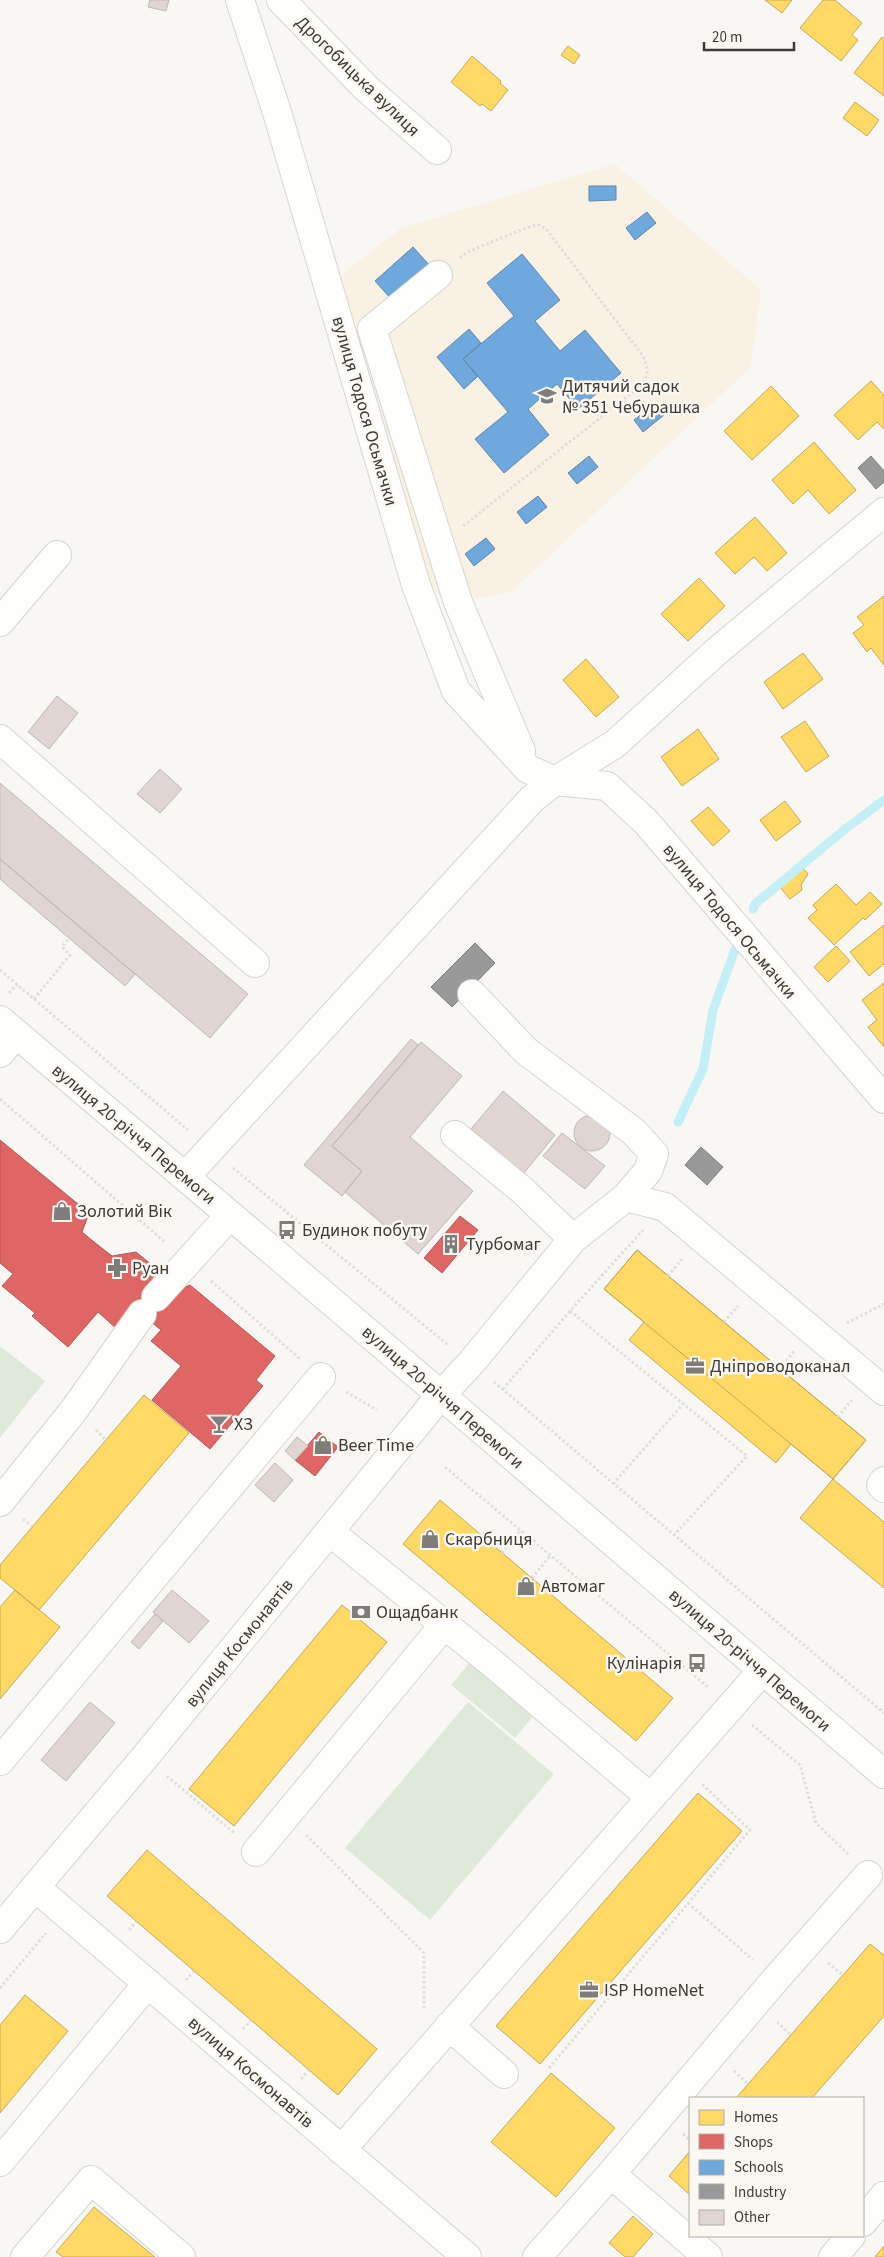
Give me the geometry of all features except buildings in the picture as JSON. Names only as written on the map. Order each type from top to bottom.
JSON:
[{"type":"street","name":"вулиця Тодося Осьмачки","points":[[240,0],[276,109],[416,585],[456,691],[528,768],[555,781],[607,786],[646,822],[884,1099]]},
{"type":"street","name":"Дрогобицька вулиця","points":[[281,0],[365,87],[437,150]]},
{"type":"street","points":[[438,275],[372,329],[458,602],[528,768]]},
{"type":"street","points":[[185,1177],[532,799],[555,781],[615,744],[716,651],[884,512]]},
{"type":"street","points":[[0,622],[58,555]]},
{"type":"street","points":[[0,739],[255,963]]},
{"type":"street","name":"вулиця Космонавтів","points":[[0,1929],[145,1757],[440,1396],[471,1363],[573,1239],[626,1197],[648,1171],[654,1154],[634,1132],[526,1051],[472,994]]},
{"type":"street","name":"вулиця 20-річчя Перемоги","points":[[5,1036],[185,1177],[884,1774]]},
{"type":"street","points":[[455,1135],[522,1190],[573,1239]]},
{"type":"street","points":[[626,1197],[665,1207],[884,1391]]},
{"type":"street","points":[[0,1502],[74,1410],[149,1305],[230,1215]]},
{"type":"street","points":[[0,1761],[321,1377]]},
{"type":"street","points":[[884,1481],[881,1485],[884,1488]]},
{"type":"street","points":[[330,1532],[650,1797]]},
{"type":"street","points":[[256,1852],[444,1625]]},
{"type":"street","points":[[341,2150],[762,1670]]},
{"type":"street","points":[[537,2257],[612,2174],[775,1980],[868,1875]]},
{"type":"street","name":"вулиця Космонавтів","points":[[35,1887],[467,2257]]},
{"type":"street","points":[[0,2162],[148,1983]]},
{"type":"street","points":[[449,2026],[504,2074]]},
{"type":"street","points":[[612,2174],[708,2257]]},
{"type":"street","points":[[25,2257],[91,2180],[180,2257]]},
{"type":"street","points":[[864,2221],[884,2196]]},
{"type":"street","points":[[833,2257],[850,2237]]},
{"type":"path","points":[[438,275],[467,252],[530,226],[539,225],[546,230],[643,356],[647,365],[648,376],[642,385],[439,545]]},
{"type":"path","points":[[34,999],[70,955],[62,947],[69,938]]},
{"type":"path","points":[[503,1389],[570,1311],[665,1207]]},
{"type":"path","points":[[820,1337],[884,1304]]},
{"type":"path","points":[[570,1311],[746,1456],[674,1535]]},
{"type":"path","points":[[471,1363],[884,1713]]},
{"type":"path","points":[[613,1484],[684,1403]]},
{"type":"path","points":[[445,1468],[800,1765],[816,1823],[868,1875]]},
{"type":"path","points":[[502,1553],[520,1531]]},
{"type":"path","points":[[532,1578],[550,1556]]},
{"type":"path","points":[[145,1757],[256,1852]]},
{"type":"path","points":[[549,2068],[750,1830],[680,1763]]},
{"type":"path","points":[[286,1816],[424,1953],[424,2054]]},
{"type":"path","points":[[688,1903],[732,1941]]},
{"type":"path","points":[[0,1988],[64,1912]]},
{"type":"shaded area","name":"Дитячий садок № 351 Чебурашка","points":[[615,164],[761,290],[751,367],[511,592],[458,602],[442,600],[424,572],[339,277],[401,228]]},
{"type":"green space","points":[[0,1346],[45,1381],[0,1438]]},
{"type":"green space","points":[[475,1656],[539,1709],[515,1738],[451,1685]]},
{"type":"green space","points":[[468,1702],[554,1774],[430,1920],[345,1848]]},
{"type":"waterway","points":[[753,909],[755,904],[844,830],[884,800]]},
{"type":"waterway","points":[[678,1122],[703,1069],[713,1010],[737,944]]},
{"type":"place","name":"Дитячий садок № 351 Чебурашка","points":[[547,396]]},
{"type":"place","name":"Золотий Вік","points":[[62,1211]]},
{"type":"place","name":"Будинок побуту","points":[[287,1230]]},
{"type":"place","name":"Турбомаг","points":[[451,1244]]},
{"type":"place","name":"Руан","points":[[117,1268]]},
{"type":"place","name":"Дніпроводоканал","points":[[695,1366]]},
{"type":"place","name":"ХЗ","points":[[219,1424]]},
{"type":"place","name":"Beer Time","points":[[323,1445]]},
{"type":"place","name":"Скарбниця","points":[[430,1539]]},
{"type":"place","name":"Автомаг","points":[[526,1586]]},
{"type":"place","name":"Ощадбанк","points":[[361,1612]]},
{"type":"place","name":"Кулінарія","points":[[697,1663]]},
{"type":"place","name":"ISP HomeNet","points":[[589,1990]]}]
